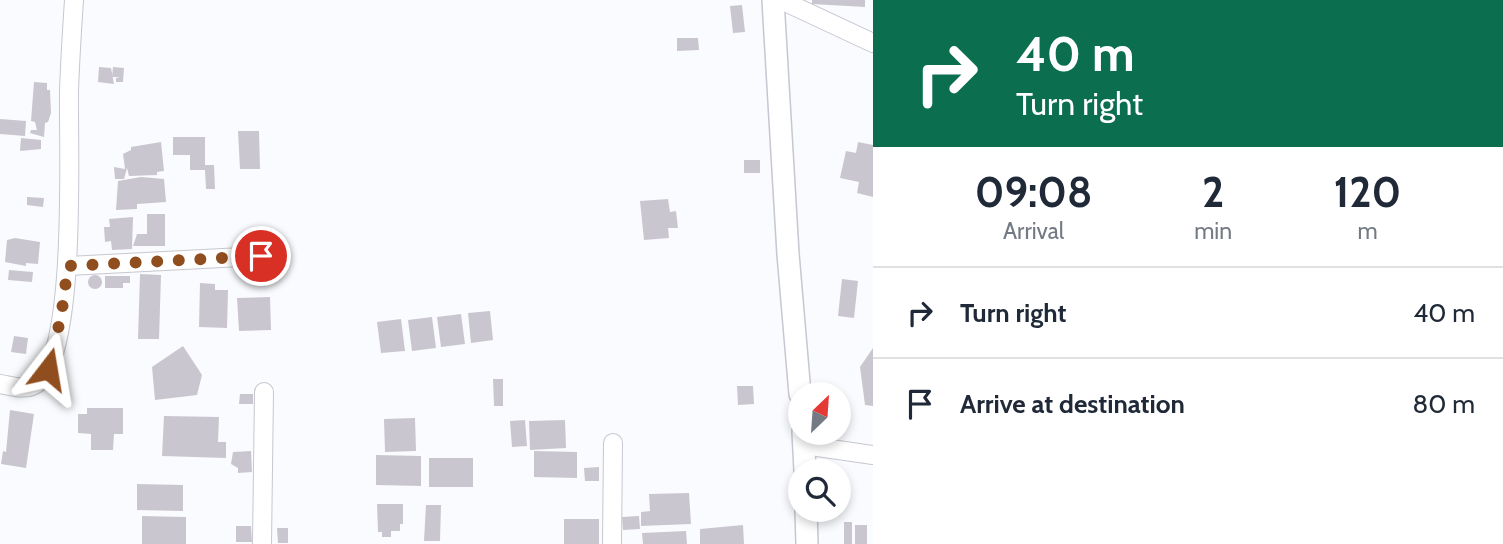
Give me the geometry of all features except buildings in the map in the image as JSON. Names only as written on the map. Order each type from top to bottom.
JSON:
[{"type":"street","points":[[0,384],[24,388],[37,383],[48,369],[61,317],[68,266],[69,90],[74,0]]},
{"type":"street","points":[[774,0],[788,254],[799,382]]},
{"type":"street","points":[[781,0],[873,43]]},
{"type":"street","points":[[68,266],[261,256]]},
{"type":"street","points":[[262,544],[264,392]]},
{"type":"street","points":[[612,544],[613,443]]},
{"type":"street","points":[[830,445],[873,455]]},
{"type":"street","points":[[806,522],[807,544]]},
{"type":"route","points":[[48,369],[61,317],[68,266],[261,256]]}]
